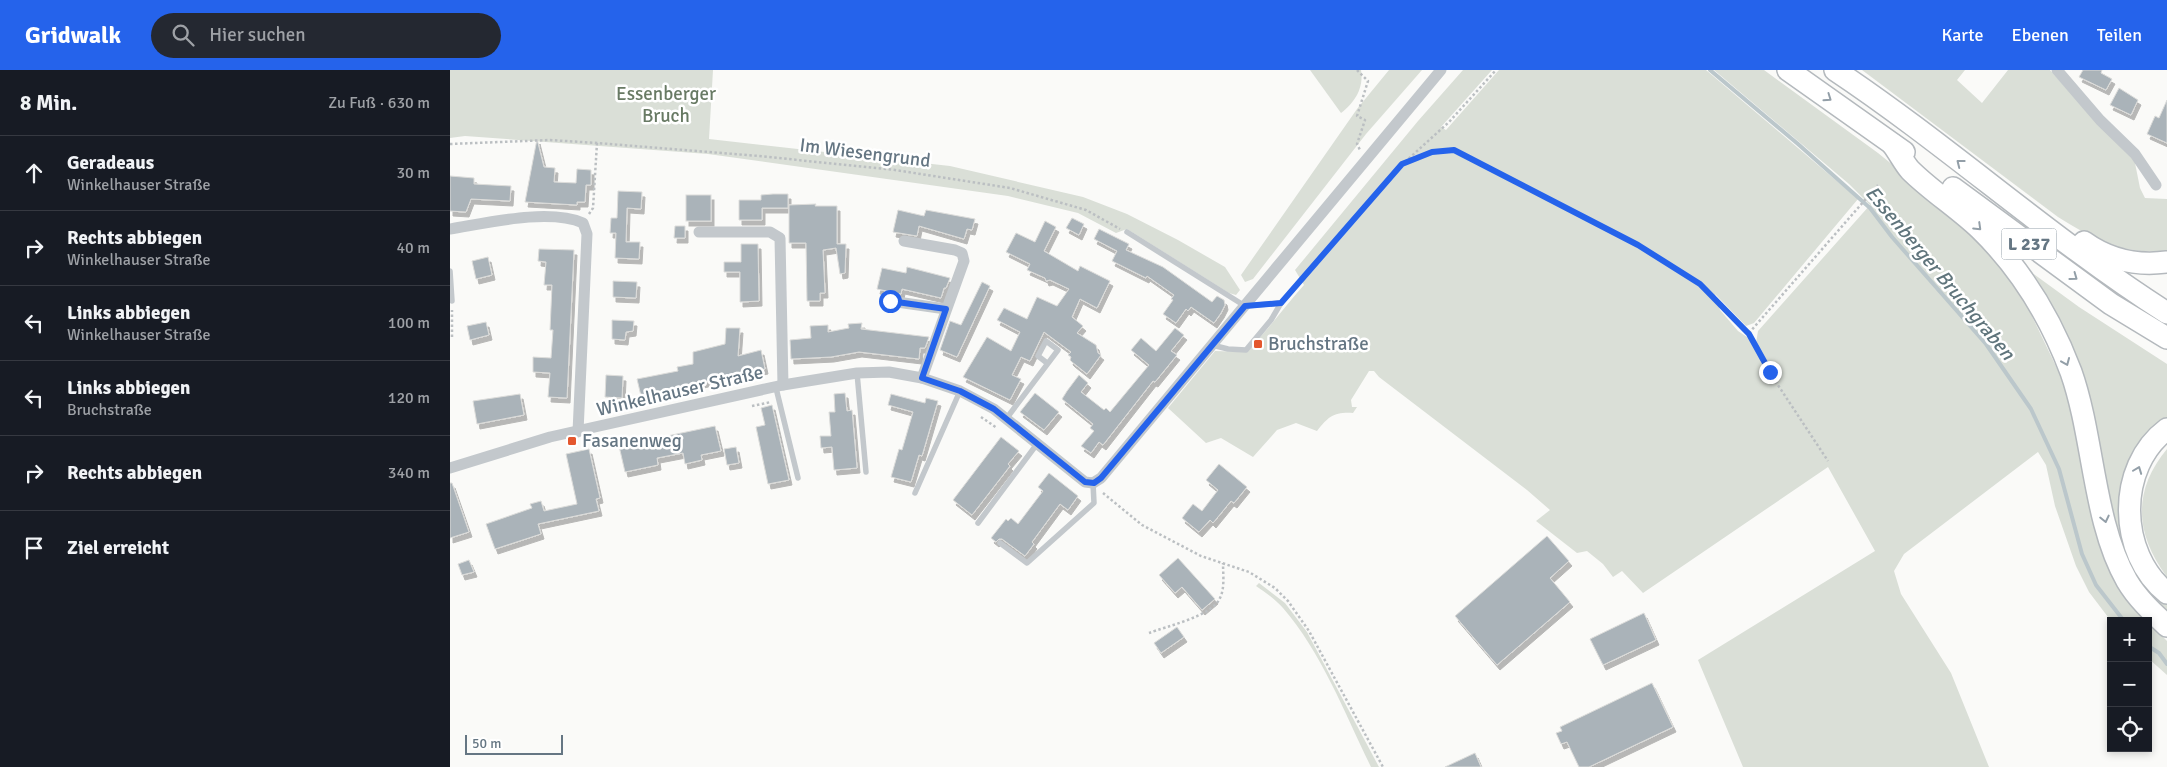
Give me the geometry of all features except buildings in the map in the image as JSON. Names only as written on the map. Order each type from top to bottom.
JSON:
[{"type":"highway","name":"L 237","points":[[1788,70],[2111,304],[2167,338]]},
{"type":"highway","name":"L 237","points":[[1835,70],[2026,214],[2122,284],[2167,313]]},
{"type":"highway","points":[[1893,145],[1910,169],[1981,230],[2009,261],[2036,299],[2071,372],[2085,418],[2099,494],[2116,556],[2127,581],[2148,608],[2167,626]]},
{"type":"highway","points":[[2026,214],[2052,221],[2095,250],[2113,258],[2135,262],[2167,262]]},
{"type":"highway","points":[[2167,429],[2146,451],[2136,470],[2128,506],[2138,554],[2149,575],[2167,593]]},
{"type":"street","points":[[1094,483],[1101,478],[1442,70]]},
{"type":"street","points":[[2057,70],[2100,120],[2135,154],[2156,185]]},
{"type":"street","points":[[450,230],[501,220],[548,217],[572,218],[583,224],[588,234],[578,432]]},
{"type":"street","points":[[699,232],[770,232],[780,238],[780,386]]},
{"type":"street","points":[[904,241],[955,250],[962,254],[964,261],[922,378]]},
{"type":"street","points":[[890,301],[946,309]]},
{"type":"street","name":"Winkelhauser Straße","points":[[450,468],[550,437],[780,386],[857,372],[889,372],[922,378],[960,391],[994,409],[1085,482],[1094,483]]},
{"type":"lane","points":[[1127,232],[1245,306],[1281,303]]},
{"type":"lane","points":[[450,271],[452,301]]},
{"type":"lane","points":[[1212,344],[1228,349],[1246,350],[1271,320],[1281,303]]},
{"type":"lane","points":[[1006,419],[1048,364]]},
{"type":"lane","points":[[857,372],[866,472]]},
{"type":"lane","points":[[780,386],[798,478]]},
{"type":"lane","points":[[915,493],[960,391]]},
{"type":"lane","points":[[978,523],[1037,444]]},
{"type":"lane","points":[[1000,543],[1027,563],[1094,503],[1094,483]]},
{"type":"path","points":[[1357,70],[1368,81],[1357,116],[1365,120],[1358,144],[1366,162]]},
{"type":"path","points":[[1281,303],[1402,164],[1449,122],[1496,70]]},
{"type":"path","name":"Im Wiesengrund","points":[[450,144],[550,140],[759,156],[896,170],[1010,188],[1086,210],[1127,232]]},
{"type":"path","points":[[583,224],[593,208],[597,143]]},
{"type":"path","points":[[1402,164],[1432,152],[1454,150],[1638,245],[1700,284],[1749,334],[1770,372],[1828,461]]},
{"type":"path","points":[[1749,334],[1878,185]]},
{"type":"path","points":[[452,301],[452,337]]},
{"type":"path","points":[[1094,483],[1112,502],[1142,525],[1201,556],[1248,572],[1275,588],[1288,601],[1309,631],[1383,767]]},
{"type":"path","points":[[1149,633],[1181,621],[1200,617],[1211,610],[1220,600],[1223,590],[1223,563]]},
{"type":"green space","name":"Essenberger Bruch","points":[[450,70],[713,70],[709,139],[950,166],[1083,197],[1127,214],[1225,267],[1240,290],[1236,295],[1229,293],[1127,229],[1116,233],[1078,213],[1008,196],[708,154],[465,136],[450,138]]},
{"type":"green space","points":[[1310,70],[1361,70],[1360,89],[1354,99],[1341,113]]},
{"type":"green space","points":[[1389,70],[1422,70],[1366,134],[1253,279],[1245,282],[1241,275],[1357,109]]},
{"type":"green space","points":[[1463,70],[1492,70],[1441,127],[1446,130],[1499,70],[1706,70],[1858,199],[1754,323],[1746,326],[1715,294],[1720,310],[1738,331],[1756,343],[1758,331],[1870,205],[1849,184],[1714,70],[1764,70],[1878,153],[1920,187],[1946,210],[1993,258],[2018,291],[2065,385],[2096,535],[2108,564],[2144,617],[2108,617],[2089,592],[2076,566],[2055,506],[2046,465],[2038,452],[1904,554],[1894,571],[1901,594],[1951,673],[1989,767],[1743,767],[1698,660],[1875,551],[1828,467],[1643,593],[1622,571],[1613,577],[1603,564],[1587,551],[1577,553],[1536,521],[1550,510],[1527,490],[1379,377],[1374,371],[1369,371],[1351,400],[1352,407],[1357,407],[1353,413],[1341,413],[1332,416],[1317,431],[1296,423],[1277,430],[1253,457],[1221,438],[1206,443],[1168,408],[1215,351],[1246,352],[1261,336],[1304,285],[1295,270],[1418,121]]},
{"type":"green space","points":[[1862,70],[1965,70],[1957,80],[1982,103],[2008,70],[2050,70],[2099,125],[2134,158],[2140,188],[2145,198],[2167,199],[2167,251],[2122,248],[2097,239],[2058,217]]},
{"type":"green space","points":[[2016,261],[2079,307],[2167,364],[2167,422],[2125,495],[2167,602],[2167,619],[2147,597],[2120,551],[2098,460]]},
{"type":"green space","points":[[2167,449],[2167,577],[2156,561],[2149,545],[2142,513],[2143,497],[2148,481]]},
{"type":"green space","points":[[1259,583],[1285,603],[1307,632],[1379,767],[1371,767],[1332,684],[1310,644],[1283,608],[1256,586]]},
{"type":"green space","points":[[2152,626],[2167,641],[2167,675],[2152,662]]},
{"type":"waterway","name":"Essenberger Bruchgraben","points":[[1710,70],[1870,208],[1892,237],[1986,344],[2031,409],[2059,469],[2082,554],[2096,585],[2121,617]]},
{"type":"waterway","name":"Essenberger Bruchgraben","points":[[2152,649],[2159,653],[2167,664]]},
{"type":"place","name":"Bruchstraße","points":[[1258,344]]},
{"type":"place","name":"Fasanenweg","points":[[572,441]]},
{"type":"route","points":[[890,301],[946,309],[922,378],[960,391],[994,409],[1085,482],[1094,483],[1101,478],[1245,306],[1281,303],[1402,164],[1432,152],[1454,150],[1638,245],[1700,284],[1749,334],[1770,372]]}]
